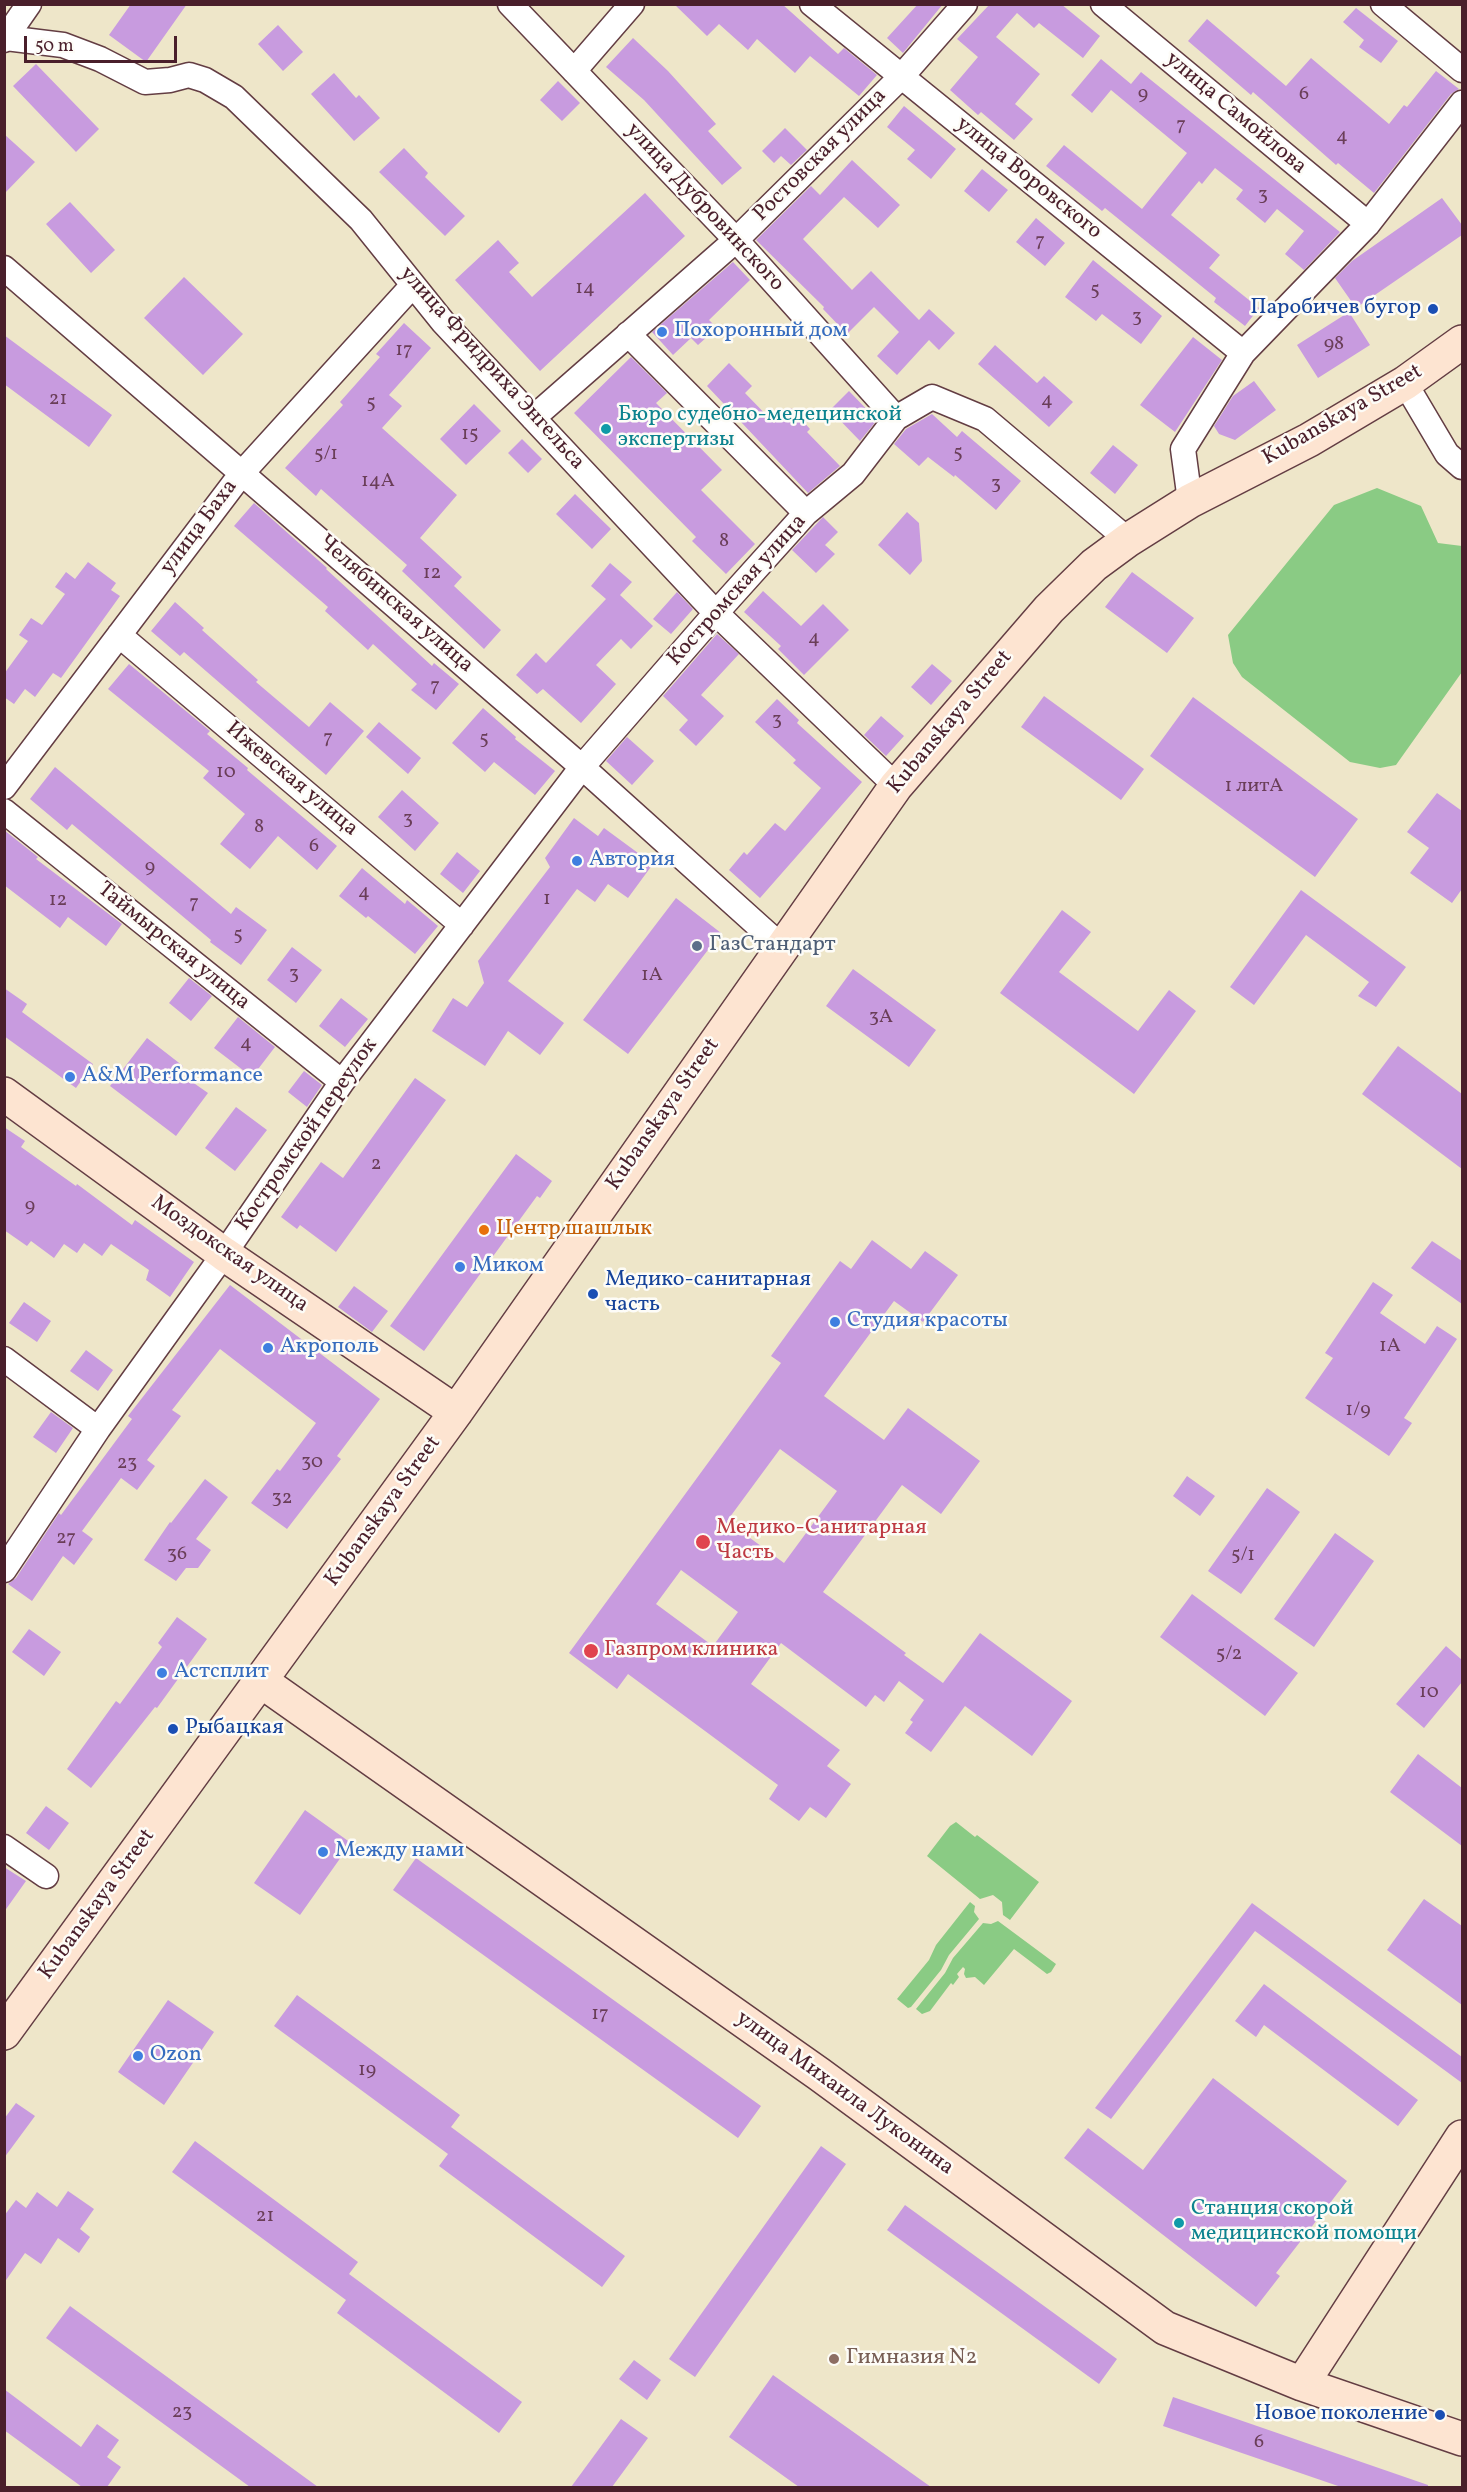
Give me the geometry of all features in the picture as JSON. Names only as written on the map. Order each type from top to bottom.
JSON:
[{"type":"main road","name":"Kubanskaya Street","points":[[4,2033],[456,1412],[896,786],[1049,609],[1094,565],[1128,540],[1190,501],[1309,440],[1405,383],[1462,342]]},
{"type":"main road","name":"Моздокская улица","points":[[4,1094],[224,1254],[456,1412]]},
{"type":"main road","name":"улица Михаила Луконина","points":[[261,1681],[810,2068],[1165,2328],[1302,2384],[1462,2439]]},
{"type":"main road","points":[[1302,2384],[1462,2137]]},
{"type":"street","points":[[5,39],[29,4]]},
{"type":"street","name":"улица Дубровинского","points":[[510,4],[736,240],[896,418]]},
{"type":"street","points":[[574,71],[632,4]]},
{"type":"street","name":"улица Воровского","points":[[812,4],[1243,353]]},
{"type":"street","name":"Ростовская улица","points":[[533,418],[736,240],[902,77],[965,4]]},
{"type":"street","name":"улица Самойлова","points":[[1103,4],[1368,224]]},
{"type":"street","points":[[1383,4],[1462,70]]},
{"type":"street","name":"улица Фридриха Энгельса","points":[[5,39],[63,45],[99,59],[145,82],[170,80],[189,75],[205,80],[234,97],[361,220],[443,322],[716,612],[896,786]]},
{"type":"street","points":[[1190,501],[1183,449],[1243,353],[1368,224],[1462,103]]},
{"type":"street","name":"Челябинская улица","points":[[4,268],[582,767],[782,947]]},
{"type":"street","name":"улица Баха","points":[[4,787],[242,472],[413,285]]},
{"type":"street","points":[[628,334],[806,513]]},
{"type":"street","points":[[1405,383],[1447,454],[1462,467]]},
{"type":"street","points":[[896,418],[932,397],[986,419],[1128,540]]},
{"type":"street","name":"Костромская улица","points":[[582,767],[716,612],[806,513],[853,474],[896,418]]},
{"type":"street","name":"Ижевская улица","points":[[119,635],[462,925]]},
{"type":"street","name":"Костромской переулок","points":[[4,1570],[98,1429],[224,1254],[342,1082],[582,767]]},
{"type":"street","name":"Таймырская улица","points":[[4,812],[342,1082]]},
{"type":"street","points":[[4,1359],[98,1429]]},
{"type":"street","points":[[4,1847],[46,1876]]},
{"type":"green space","points":[[1377,488],[1421,506],[1438,543],[1462,546],[1462,672],[1396,765],[1380,768],[1350,762],[1242,677],[1233,663],[1228,635],[1334,505]]},
{"type":"green space","points":[[956,1822],[1039,1882],[1010,1920],[1003,1915],[1002,1902],[993,1895],[980,1899],[927,1856],[950,1826]]},
{"type":"green space","points":[[970,1902],[975,1906],[974,1912],[979,1919],[949,1955],[941,1970],[908,2008],[897,1999],[929,1960],[936,1945]]},
{"type":"green space","points":[[998,1921],[1056,1964],[1051,1972],[1047,1974],[1014,1949],[984,1985],[975,1977],[966,1978],[963,1967],[957,1974],[959,1977],[953,1985],[951,1983],[930,2011],[922,2014],[916,2009],[945,1973],[953,1958],[983,1923],[991,1924]]},
{"type":"building","points":[[131,4],[187,4],[146,62],[109,35]]},
{"type":"building","points":[[674,4],[782,4],[838,54],[844,48],[877,75],[859,96],[810,56],[795,73],[757,39],[748,50],[719,24],[707,36]]},
{"type":"building","points":[[918,4],[943,4],[903,53],[887,38]]},
{"type":"building","points":[[990,4],[1061,4],[1100,36],[1083,58],[1039,23],[1034,28],[1017,13],[996,37],[1040,74],[1015,104],[1033,119],[1014,140],[981,112],[978,115],[950,90],[978,57],[957,39]]},
{"type":"building","points":[[1356,8],[1398,41],[1381,63],[1359,47],[1364,40],[1343,22]]},
{"type":"building","points":[[1207,19],[1286,86],[1311,58],[1389,124],[1404,105],[1407,107],[1436,71],[1459,89],[1451,94],[1374,193],[1338,163],[1336,165],[1253,92],[1251,95],[1188,41]]},
{"type":"building","points":[[278,25],[303,52],[283,71],[258,44]]},
{"type":"building","points":[[633,38],[668,71],[716,124],[708,131],[742,168],[722,185],[644,100],[606,67]]},
{"type":"building","points":[[1101,59],[1131,84],[1141,72],[1340,232],[1304,270],[1285,254],[1304,231],[1277,209],[1265,223],[1236,199],[1243,190],[1215,168],[1202,184],[1199,181],[1171,215],[1220,255],[1209,268],[1259,308],[1245,326],[1214,302],[1216,298],[1105,208],[1102,211],[1046,166],[1064,145],[1142,209],[1187,153],[1111,90],[1092,113],[1071,95]]},
{"type":"building","points":[[36,64],[99,129],[76,152],[13,86]]},
{"type":"building","points":[[334,73],[356,98],[359,95],[380,118],[354,141],[311,94]]},
{"type":"building","points":[[558,81],[580,103],[562,121],[540,100]]},
{"type":"building","points":[[904,106],[956,149],[931,179],[907,159],[915,150],[887,127]]},
{"type":"building","points":[[785,128],[807,150],[791,165],[781,156],[774,163],[762,151]]},
{"type":"building","points":[[4,134],[35,162],[4,194]]},
{"type":"building","points":[[404,148],[428,173],[425,177],[465,216],[445,236],[379,172]]},
{"type":"building","points":[[852,160],[900,205],[878,228],[844,197],[803,239],[852,290],[871,271],[919,320],[929,309],[955,333],[939,350],[929,340],[897,375],[877,356],[899,332],[874,307],[847,334],[823,309],[824,307],[756,240],[811,186],[820,195]]},
{"type":"building","points":[[982,169],[1008,190],[989,212],[964,191]]},
{"type":"building","points":[[645,193],[685,236],[540,371],[455,280],[498,240],[519,263],[509,272],[532,297]]},
{"type":"building","points":[[1442,198],[1462,225],[1462,235],[1356,308],[1335,278],[1352,261]]},
{"type":"building","points":[[70,202],[115,250],[91,273],[46,224]]},
{"type":"building","points":[[1036,218],[1065,243],[1045,266],[1016,242]]},
{"type":"building","points":[[1093,260],[1162,316],[1141,344],[1102,314],[1096,321],[1065,297]]},
{"type":"building","points":[[733,262],[750,280],[709,320],[717,328],[698,345],[691,338],[673,355],[652,332]]},
{"type":"building","points":[[184,277],[243,334],[203,375],[144,318]]},
{"type":"building","points":[[1349,312],[1370,345],[1318,378],[1297,345]]},
{"type":"building","points":[[404,323],[431,348],[389,395],[402,406],[382,428],[457,495],[420,538],[462,577],[454,586],[501,630],[484,649],[402,571],[407,565],[321,489],[316,496],[285,468],[343,405],[340,402],[380,357],[376,354]]},
{"type":"building","points":[[4,335],[112,415],[89,447],[4,384]]},
{"type":"building","points":[[1193,337],[1222,360],[1175,432],[1140,405]]},
{"type":"building","points":[[995,345],[1037,383],[1044,376],[1073,402],[1049,427],[978,364]]},
{"type":"building","points":[[631,357],[667,393],[656,403],[722,470],[701,490],[755,544],[726,574],[692,541],[696,537],[574,413]]},
{"type":"building","points":[[729,363],[752,386],[745,393],[774,423],[791,408],[810,429],[807,432],[840,466],[808,493],[707,386]]},
{"type":"building","points":[[1254,381],[1276,410],[1235,440],[1219,434],[1214,426],[1233,396]]},
{"type":"building","points":[[849,391],[877,420],[860,441],[830,410]]},
{"type":"building","points":[[474,404],[501,431],[466,465],[440,439]]},
{"type":"building","points":[[932,414],[957,437],[962,431],[1021,481],[996,510],[955,475],[954,477],[928,457],[919,466],[894,444],[906,429]]},
{"type":"building","points":[[522,439],[542,459],[528,473],[508,453]]},
{"type":"building","points":[[1113,445],[1138,465],[1115,494],[1090,473]]},
{"type":"building","points":[[575,494],[611,529],[592,549],[556,514]]},
{"type":"building","points":[[254,503],[432,666],[434,663],[459,684],[436,710],[411,690],[417,684],[373,644],[368,650],[325,611],[328,607],[234,526]]},
{"type":"building","points":[[907,512],[919,523],[922,561],[910,575],[878,545]]},
{"type":"building","points":[[823,517],[838,532],[825,545],[835,554],[816,573],[792,550]]},
{"type":"building","points":[[88,562],[116,583],[111,590],[120,596],[61,678],[53,673],[35,697],[25,689],[14,704],[4,697],[4,674],[28,641],[19,635],[31,618],[42,625],[65,594],[55,587],[66,572],[75,579]]},
{"type":"building","points":[[610,563],[632,582],[620,595],[653,626],[631,649],[621,639],[596,665],[616,684],[581,723],[543,689],[537,694],[516,675],[536,653],[546,663],[606,599],[591,586]]},
{"type":"building","points":[[1132,572],[1194,618],[1167,653],[1105,607]]},
{"type":"building","points":[[763,591],[801,626],[823,604],[849,630],[804,675],[778,649],[781,646],[744,612]]},
{"type":"building","points":[[677,592],[693,609],[671,634],[653,619]]},
{"type":"building","points":[[175,602],[204,628],[202,630],[258,680],[256,682],[309,727],[330,702],[364,731],[326,775],[184,652],[180,656],[151,631]]},
{"type":"building","points":[[717,634],[739,654],[701,695],[724,716],[696,746],[679,730],[688,720],[663,696]]},
{"type":"building","points":[[129,664],[210,731],[207,734],[337,846],[317,870],[278,836],[250,869],[220,844],[245,814],[203,778],[209,771],[108,689]]},
{"type":"building","points":[[932,664],[952,681],[931,705],[911,687]]},
{"type":"building","points":[[1044,696],[1144,769],[1121,800],[1021,727]]},
{"type":"building","points":[[1193,697],[1358,819],[1315,877],[1150,756]]},
{"type":"building","points":[[777,699],[799,720],[797,723],[862,782],[760,898],[729,870],[744,852],[747,855],[775,823],[785,831],[821,788],[793,763],[796,760],[755,722]]},
{"type":"building","points":[[483,708],[516,737],[515,739],[555,771],[535,795],[494,762],[485,772],[452,743]]},
{"type":"building","points":[[881,716],[904,736],[886,756],[864,735]]},
{"type":"building","points":[[379,722],[421,758],[408,774],[366,737]]},
{"type":"building","points":[[627,737],[654,761],[632,785],[606,761]]},
{"type":"building","points":[[55,767],[231,914],[236,907],[267,930],[241,965],[210,942],[211,940],[72,824],[67,830],[30,799]]},
{"type":"building","points":[[402,790],[439,823],[415,851],[378,817]]},
{"type":"building","points":[[1437,793],[1462,811],[1462,889],[1452,903],[1410,873],[1429,848],[1407,832]]},
{"type":"building","points":[[574,818],[598,836],[604,828],[653,864],[628,898],[608,884],[595,902],[577,889],[508,981],[564,1023],[540,1055],[508,1031],[485,1066],[432,1031],[453,998],[467,1007],[484,983],[478,961],[550,867],[545,858]]},
{"type":"building","points":[[4,830],[38,857],[36,859],[122,924],[106,946],[68,917],[60,928],[4,885]]},
{"type":"building","points":[[457,852],[480,871],[463,893],[440,874]]},
{"type":"building","points":[[362,868],[405,904],[407,900],[438,926],[415,954],[339,896]]},
{"type":"building","points":[[1301,890],[1406,967],[1376,1007],[1358,996],[1369,982],[1306,935],[1254,1005],[1230,987]]},
{"type":"building","points":[[676,898],[721,933],[628,1054],[583,1020]]},
{"type":"building","points":[[1062,910],[1091,932],[1059,972],[1138,1031],[1169,990],[1196,1011],[1134,1094],[1000,993]]},
{"type":"building","points":[[292,947],[322,970],[296,1003],[267,980]]},
{"type":"building","points":[[853,969],[936,1030],[909,1067],[826,1006]]},
{"type":"building","points":[[189,978],[212,996],[191,1021],[169,1003]]},
{"type":"building","points":[[4,988],[27,1004],[22,1012],[93,1064],[76,1088],[4,1036]]},
{"type":"building","points":[[341,998],[368,1019],[345,1047],[319,1026]]},
{"type":"building","points":[[238,1017],[275,1047],[252,1077],[214,1048]]},
{"type":"building","points":[[147,1038],[183,1066],[178,1072],[208,1093],[176,1136],[110,1086]]},
{"type":"building","points":[[1398,1046],[1462,1094],[1462,1169],[1362,1094]]},
{"type":"building","points":[[304,1071],[322,1085],[307,1107],[288,1092]]},
{"type":"building","points":[[415,1078],[446,1100],[336,1252],[300,1225],[297,1229],[281,1217],[321,1162],[343,1178]]},
{"type":"building","points":[[236,1107],[267,1130],[235,1171],[205,1148]]},
{"type":"building","points":[[4,1127],[25,1141],[21,1147],[76,1186],[77,1184],[132,1225],[135,1220],[194,1262],[170,1297],[146,1280],[149,1270],[111,1244],[102,1256],[84,1243],[77,1253],[64,1244],[54,1258],[31,1241],[27,1246],[4,1230]]},
{"type":"building","points":[[516,1154],[552,1181],[540,1198],[537,1196],[424,1351],[390,1326]]},
{"type":"building","name":"Медико-Санитарная Часть","points":[[872,1240],[911,1269],[925,1251],[958,1275],[923,1322],[894,1301],[824,1396],[884,1440],[908,1408],[980,1461],[941,1514],[902,1485],[823,1592],[943,1683],[980,1633],[1072,1701],[1032,1756],[965,1706],[931,1752],[905,1733],[913,1722],[910,1720],[924,1700],[899,1681],[884,1702],[875,1695],[866,1707],[781,1643],[751,1684],[840,1750],[827,1766],[851,1784],[826,1818],[810,1807],[799,1821],[769,1799],[778,1785],[628,1674],[617,1689],[569,1653],[781,1363],[771,1356],[840,1261],[851,1269]],"holes":[[[780,1449],[837,1491],[784,1563],[727,1521]],[[681,1570],[738,1612],[713,1646],[656,1604]]]},
{"type":"building","points":[[1432,1241],[1462,1261],[1462,1304],[1411,1268]]},
{"type":"building","points":[[1373,1282],[1393,1295],[1380,1313],[1425,1344],[1437,1326],[1457,1339],[1404,1418],[1412,1423],[1389,1456],[1305,1398],[1333,1358],[1325,1353]]},
{"type":"building","points":[[230,1285],[380,1399],[337,1456],[341,1459],[287,1529],[251,1503],[277,1469],[280,1471],[316,1423],[220,1349],[172,1410],[181,1416],[147,1460],[155,1466],[137,1490],[121,1478],[82,1531],[93,1539],[74,1565],[63,1556],[32,1601],[8,1584],[16,1578],[59,1513],[61,1515],[132,1419],[128,1416]]},
{"type":"building","points":[[354,1286],[388,1311],[372,1332],[338,1307]]},
{"type":"building","points":[[24,1302],[51,1321],[37,1342],[9,1323]]},
{"type":"building","points":[[86,1350],[113,1370],[98,1391],[70,1371]]},
{"type":"building","points":[[51,1412],[73,1428],[56,1453],[33,1437]]},
{"type":"building","points":[[1187,1476],[1215,1496],[1200,1516],[1173,1496]]},
{"type":"building","points":[[205,1479],[228,1497],[196,1539],[211,1550],[198,1568],[186,1568],[176,1581],[144,1560],[170,1522]]},
{"type":"building","points":[[1267,1488],[1300,1512],[1241,1594],[1208,1571]]},
{"type":"building","points":[[1335,1533],[1374,1561],[1314,1647],[1274,1619]]},
{"type":"building","points":[[1192,1594],[1298,1673],[1265,1716],[1160,1637]]},
{"type":"building","points":[[177,1617],[207,1639],[157,1708],[155,1707],[91,1788],[67,1769],[116,1701],[120,1704],[162,1647],[158,1643]]},
{"type":"building","points":[[29,1629],[61,1652],[44,1676],[12,1652]]},
{"type":"building","points":[[1446,1646],[1462,1660],[1462,1682],[1424,1728],[1396,1704]]},
{"type":"building","points":[[1418,1754],[1462,1788],[1462,1846],[1390,1792]]},
{"type":"building","points":[[46,1806],[69,1823],[49,1850],[26,1833]]},
{"type":"building","points":[[305,1810],[351,1843],[300,1915],[254,1883]]},
{"type":"building","points":[[416,1858],[761,2106],[738,2138],[393,1890]]},
{"type":"building","points":[[4,1867],[26,1881],[4,1912]]},
{"type":"building","points":[[1424,1899],[1462,1926],[1462,2005],[1387,1950]]},
{"type":"building","points":[[1252,1903],[1462,2057],[1462,2083],[1255,1931],[1111,2119],[1095,2108]]},
{"type":"building","points":[[1264,1984],[1418,2100],[1398,2126],[1264,2025],[1256,2037],[1235,2021]]},
{"type":"building","points":[[297,1995],[460,2115],[451,2127],[625,2256],[602,2287],[439,2166],[448,2154],[274,2026]]},
{"type":"building","points":[[168,2000],[214,2032],[164,2105],[118,2072]]},
{"type":"building","points":[[1213,2078],[1347,2181],[1276,2273],[1280,2276],[1256,2307],[1064,2158],[1088,2128],[1143,2170]]},
{"type":"building","points":[[16,2103],[35,2116],[4,2158],[4,2119]]},
{"type":"building","points":[[195,2141],[358,2262],[349,2274],[522,2402],[499,2433],[337,2313],[346,2300],[172,2172]]},
{"type":"building","points":[[821,2146],[846,2164],[695,2377],[669,2359]]},
{"type":"building","points":[[68,2191],[94,2209],[80,2229],[90,2237],[79,2253],[58,2238],[41,2264],[25,2253],[4,2283],[4,2216],[16,2200],[26,2208],[37,2192],[57,2207]]},
{"type":"building","points":[[905,2205],[1117,2359],[1099,2384],[887,2230]]},
{"type":"building","points":[[70,2306],[318,2487],[250,2487],[46,2338]]},
{"type":"building","points":[[634,2360],[661,2380],[647,2400],[619,2379]]},
{"type":"building","points":[[773,2375],[931,2487],[799,2487],[729,2437]]},
{"type":"building","points":[[4,2389],[81,2447],[97,2424],[119,2440],[107,2457],[121,2467],[107,2487],[82,2487],[4,2430]]},
{"type":"building","points":[[1173,2397],[1428,2485],[1428,2487],[1341,2487],[1163,2426]]},
{"type":"building","points":[[621,2419],[648,2438],[612,2487],[571,2487]]},
{"type":"place","name":"Паробичев бугор","points":[[1433,309]]},
{"type":"place","name":"Похоронный дом","points":[[662,332]]},
{"type":"place","name":"Бюро судебно-медецинской экспертизы","points":[[606,429]]},
{"type":"place","name":"Автория","points":[[577,861]]},
{"type":"place","name":"ГазСтандарт","points":[[697,946]]},
{"type":"place","name":"A&M Performance","points":[[70,1077]]},
{"type":"place","name":"Центр шашлык","points":[[484,1230]]},
{"type":"place","name":"Миком","points":[[460,1267]]},
{"type":"place","name":"Медико-санитарная часть","points":[[593,1294]]},
{"type":"place","name":"Студия красоты","points":[[835,1322]]},
{"type":"place","name":"Акрополь","points":[[268,1348]]},
{"type":"place","name":"Медико-Санитарная Часть","points":[[703,1542]]},
{"type":"place","name":"Газпром клиника","points":[[591,1651]]},
{"type":"place","name":"Астсплит","points":[[162,1673]]},
{"type":"place","name":"Рыбацкая","points":[[173,1729]]},
{"type":"place","name":"Между нами","points":[[323,1852]]},
{"type":"place","name":"Ozon","points":[[138,2056]]},
{"type":"place","name":"Станция скорой медицинской помощи","points":[[1179,2223]]},
{"type":"place","name":"Гимназия N2","points":[[834,2359]]},
{"type":"place","name":"Новое поколение","points":[[1440,2415]]}]
